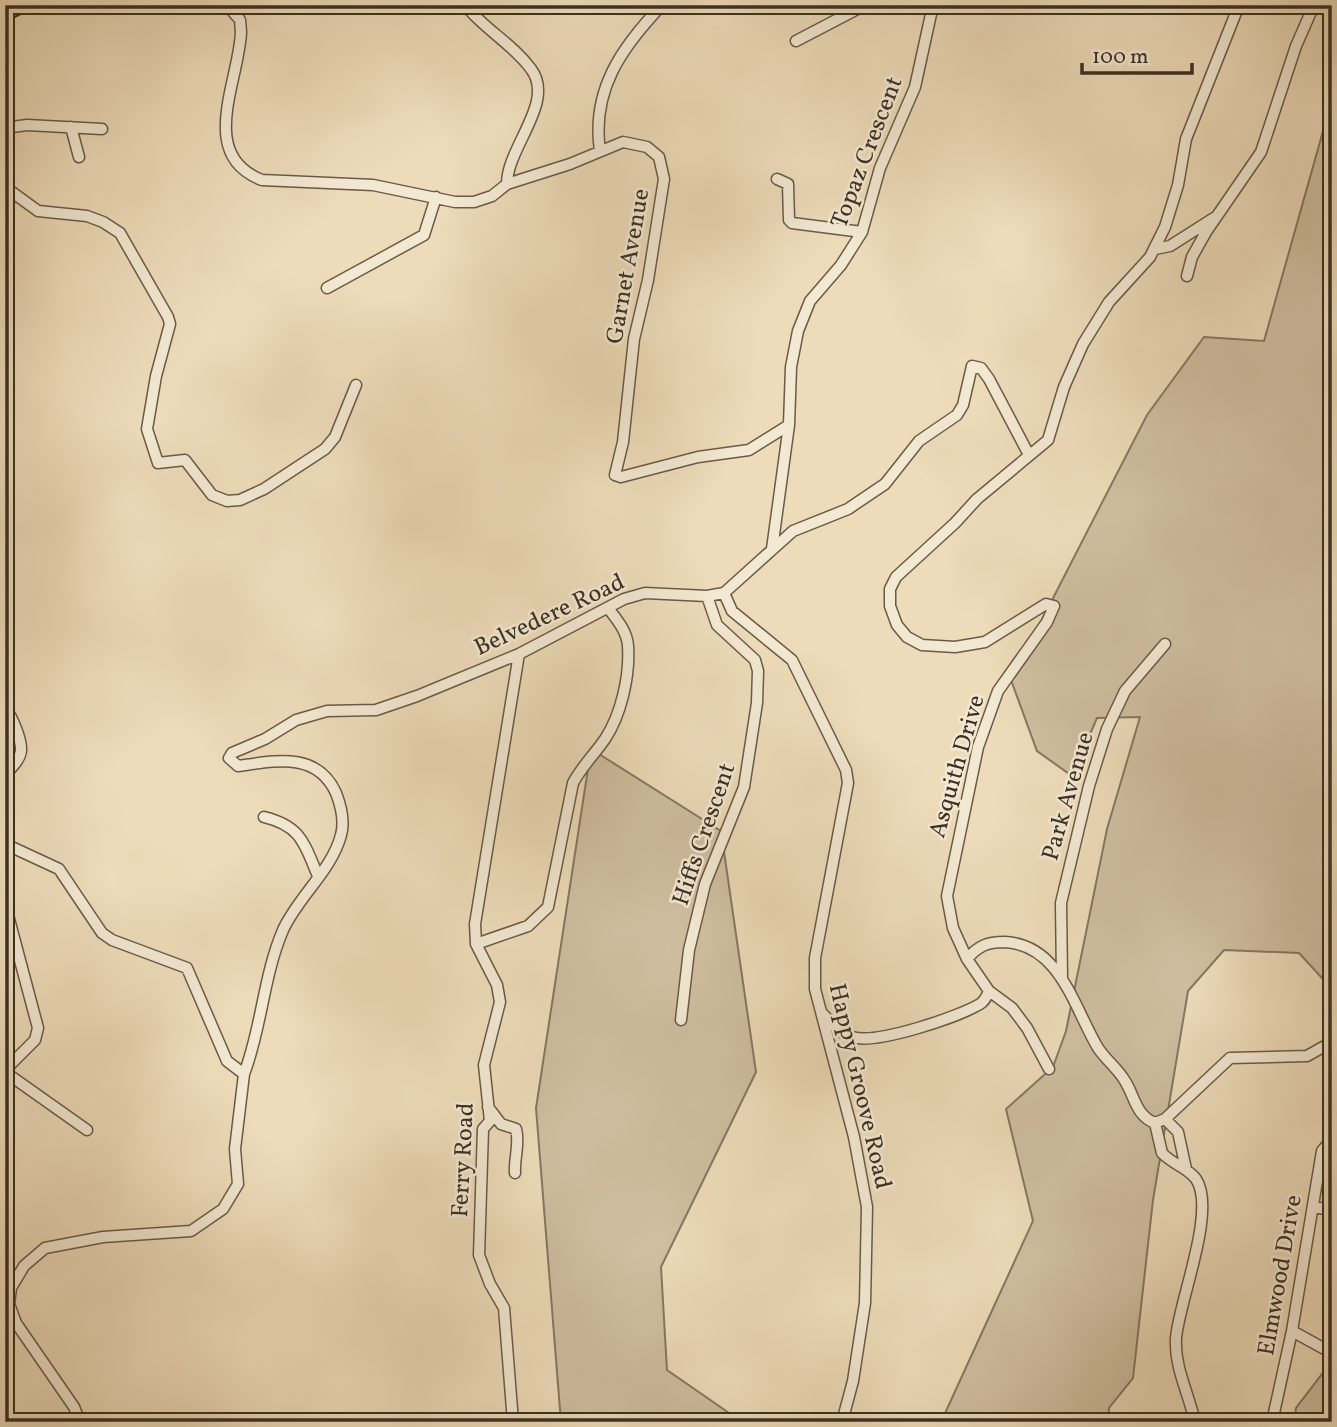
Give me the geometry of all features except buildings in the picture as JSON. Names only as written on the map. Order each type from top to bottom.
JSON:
[{"type":"street","name":"Garnet Avenue","points":[[227,5],[240,20],[242,32],[230,96],[227,138],[229,153],[247,174],[262,180],[373,185],[474,202],[492,196],[507,184],[623,142],[647,147],[659,157],[664,179],[648,279],[634,339],[626,420],[615,475],[621,477],[698,457],[749,450],[789,425]]},
{"type":"street","points":[[465,5],[531,68],[538,87],[538,102],[509,161],[507,184]]},
{"type":"street","points":[[600,152],[598,125],[604,89],[621,51],[662,5]]},
{"type":"street","points":[[796,41],[865,5]]},
{"type":"street","name":"Topaz Crescent","points":[[772,549],[789,425],[791,367],[798,331],[810,301],[841,265],[862,232],[880,168],[915,87],[933,5]]},
{"type":"street","points":[[723,593],[793,531],[848,509],[885,484],[919,441],[957,415],[963,405],[972,366],[981,368],[989,379],[1028,453],[1048,440],[1064,387],[1083,344],[1109,302],[1155,249],[1178,186],[1186,139],[1239,5]]},
{"type":"street","points":[[1187,276],[1192,257],[1261,152],[1296,46],[1314,5]]},
{"type":"street","points":[[5,128],[27,125],[102,129]]},
{"type":"street","points":[[71,127],[79,158]]},
{"type":"street","points":[[777,179],[787,183],[789,220],[792,223],[862,232]]},
{"type":"street","points":[[5,187],[37,211],[87,216],[120,233],[170,324],[156,376],[147,429],[158,463],[185,460],[212,495],[227,501],[240,500],[264,489],[325,449],[335,437],[356,385]]},
{"type":"street","points":[[327,288],[424,235],[436,197]]},
{"type":"street","points":[[1155,249],[1170,246],[1220,214]]},
{"type":"street","name":"Asquith Drive","points":[[1028,453],[896,577],[890,589],[890,606],[897,625],[907,637],[922,645],[956,647],[985,642],[1046,604],[1054,606],[1047,622],[998,691],[978,747],[947,897],[953,928],[967,958],[983,978],[989,991],[1012,1008],[1021,1020],[1040,1048],[1049,1069]]},
{"type":"street","name":"Belvedere Road","points":[[80,1422],[74,1407],[16,1322],[9,1304],[11,1287],[24,1266],[45,1248],[103,1237],[191,1231],[223,1209],[238,1184],[235,1149],[244,1074],[252,1055],[264,989],[275,951],[285,927],[342,834],[341,804],[333,787],[321,772],[301,762],[276,759],[238,766],[229,758],[232,753],[265,739],[296,720],[327,711],[376,710],[519,654],[608,608],[645,593],[707,596],[723,593]]},
{"type":"street","name":"Happy Groove Road","points":[[723,593],[732,611],[792,660],[846,769],[849,793],[815,958],[815,989],[854,1137],[867,1207],[865,1303],[853,1381],[842,1422]]},
{"type":"street","name":"Hiffs Crescent","points":[[681,1020],[689,950],[698,911],[705,884],[744,787],[757,703],[758,671],[755,660],[717,625],[707,596]]},
{"type":"street","points":[[476,944],[528,926],[548,906],[573,783],[582,766],[605,739],[619,708],[625,682],[628,645],[621,625],[608,608]]},
{"type":"street","name":"Park Avenue","points":[[1062,978],[1061,903],[1089,786],[1107,729],[1125,691],[1165,644]]},
{"type":"street","name":"Ferry Road","points":[[513,1422],[504,1308],[490,1284],[479,1255],[482,1129],[489,1121],[484,1065],[500,1002],[497,985],[476,944],[475,924],[519,654]]},
{"type":"street","points":[[5,708],[12,718],[22,748],[16,762],[5,775]]},
{"type":"street","points":[[264,817],[283,821],[296,830],[318,876]]},
{"type":"street","points":[[5,844],[59,869],[102,933],[112,940],[181,963],[187,968],[228,1060],[244,1074]]},
{"type":"street","points":[[5,904],[38,1028],[35,1040],[5,1071],[88,1130]]},
{"type":"street","points":[[967,958],[976,947],[993,942],[1014,943],[1041,955],[1062,978],[1098,1047],[1127,1083],[1144,1118],[1160,1121],[1178,1132],[1186,1169]]},
{"type":"street","points":[[821,1010],[836,1030],[855,1038],[871,1038],[944,1018],[982,1003],[989,991]]},
{"type":"street","points":[[1160,1121],[1230,1058],[1307,1056],[1332,1042]]},
{"type":"street","points":[[488,1107],[501,1124],[516,1129],[519,1144],[514,1160],[515,1173]]},
{"type":"street","points":[[1160,1121],[1162,1153],[1186,1169],[1200,1189],[1200,1222],[1195,1257],[1178,1318],[1176,1348],[1195,1422]]},
{"type":"street","name":"Elmwood Drive","points":[[1272,1422],[1293,1331],[1322,1151],[1332,1139]]},
{"type":"street","points":[[1313,1207],[1332,1210]]},
{"type":"street","points":[[1293,1331],[1332,1353]]},
{"type":"shaded area","points":[[1332,99],[1332,989],[1299,953],[1224,950],[1188,991],[1153,1200],[1133,1378],[1109,1408],[1108,1422],[941,1422],[1033,1221],[1006,1109],[1053,1067],[1066,1031],[1107,829],[1140,717],[1097,718],[1072,776],[1037,751],[1011,680],[1147,415],[1204,337],[1264,341]]},
{"type":"shaded area","points":[[591,749],[721,831],[756,1072],[661,1267],[667,1370],[742,1422],[561,1422],[536,1108]]},
{"type":"shaded area","points":[[1332,1361],[1332,1422],[1294,1422],[1296,1408]]}]
